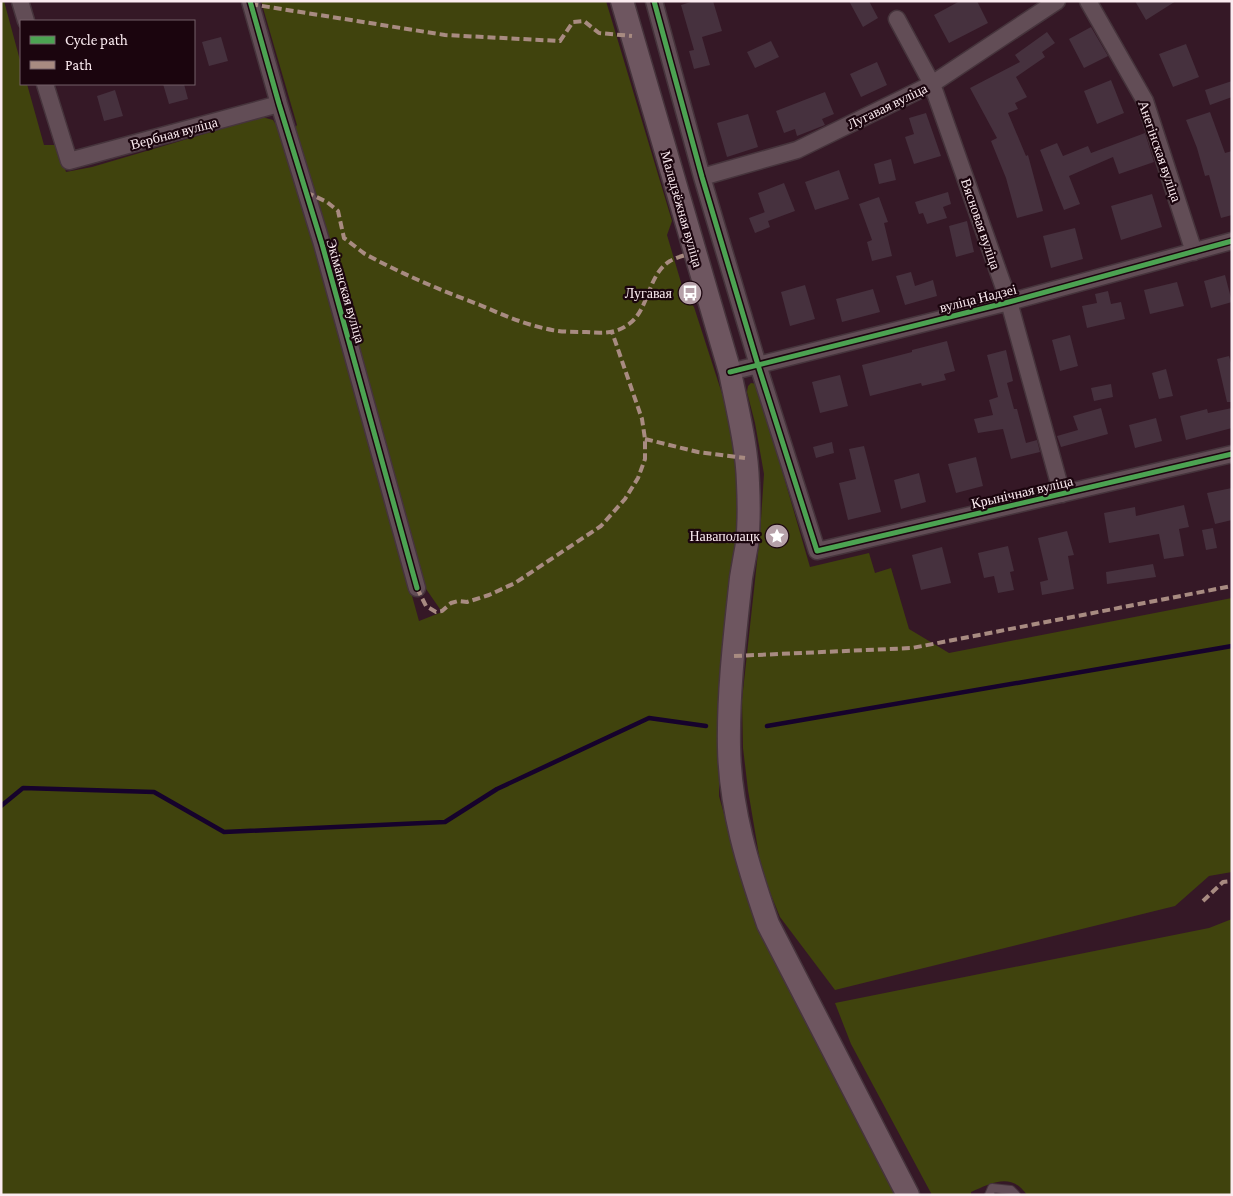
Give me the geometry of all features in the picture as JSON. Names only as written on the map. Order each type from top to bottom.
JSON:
[{"type":"main road","name":"Маладзёжная вуліца","points":[[622,1],[730,372],[743,434],[748,483],[747,542],[729,700],[729,749],[739,828],[752,878],[768,924],[908,1195]]},
{"type":"street","points":[[20,1],[26,20]]},
{"type":"street","name":"Экіманская вуліца","points":[[250,1],[324,253],[417,588]]},
{"type":"street","points":[[654,1],[702,177],[758,365]]},
{"type":"street","name":"Лугавая вуліца","points":[[702,177],[798,150],[932,84],[1058,1]]},
{"type":"street","name":"Анегінская вуліца","points":[[1088,1],[1145,101],[1194,252]]},
{"type":"street","name":"Вясновая вуліца","points":[[897,19],[932,84],[1008,302],[1062,494]]},
{"type":"street","name":"Вербная вуліца","points":[[45,85],[69,161],[279,104]]},
{"type":"street","name":"вуліца Надзеі","points":[[730,372],[1008,302],[1232,241]]},
{"type":"street","name":"Крынічная вуліца","points":[[758,365],[817,551],[1232,454]]},
{"type":"lane","points":[[989,1195],[992,1188],[1013,1193]]},
{"type":"shaded area","points":[[1,1],[4,1],[20,60],[20,85],[27,85],[44,145],[58,145],[66,172],[92,167],[262,117],[273,120],[279,129],[315,246],[419,621],[442,612],[424,586],[294,129],[297,125],[261,1],[606,1],[672,221],[667,235],[685,296],[694,307],[736,437],[738,542],[719,721],[719,796],[731,839],[898,1195],[1,1195]]},
{"type":"shaded area","points":[[751,383],[757,384],[810,567],[869,553],[875,573],[891,568],[909,629],[949,653],[1232,598],[1232,872],[1209,876],[1175,906],[835,990],[780,917],[762,873],[748,790],[743,748],[742,700],[760,534],[764,474],[755,423],[747,392],[748,386]]},
{"type":"shaded area","points":[[1232,919],[1232,1195],[1027,1195],[1014,1184],[1001,1182],[986,1185],[971,1192],[971,1195],[932,1195],[851,1044],[835,1003],[1209,928]]},
{"type":"building","points":[[694,1],[713,1],[722,31],[702,37],[710,65],[694,69],[689,51],[694,50],[681,5]]},
{"type":"building","points":[[849,1],[869,1],[878,18],[863,27]]},
{"type":"building","points":[[960,1],[977,1],[988,23],[949,43],[934,15]]},
{"type":"building","points":[[1135,1],[1176,1],[1146,20]]},
{"type":"building","points":[[1091,27],[1108,56],[1084,68],[1069,39]]},
{"type":"building","points":[[1047,32],[1055,43],[1042,52],[1045,57],[1016,77],[1027,97],[1015,103],[1018,109],[1008,113],[1026,156],[1028,155],[1043,211],[1017,218],[1006,178],[991,141],[997,138],[970,88],[1020,62],[1015,55]]},
{"type":"building","points":[[221,37],[228,61],[209,66],[202,42]]},
{"type":"building","points":[[771,41],[779,57],[755,68],[747,52]]},
{"type":"building","points":[[1186,44],[1199,77],[1173,87],[1159,54]]},
{"type":"building","points":[[877,62],[887,85],[861,97],[850,74]]},
{"type":"building","points":[[1111,80],[1124,113],[1097,124],[1084,91]]},
{"type":"building","points":[[1232,81],[1232,97],[1210,105],[1205,90]]},
{"type":"building","points":[[163,85],[184,85],[188,99],[169,104]]},
{"type":"building","points":[[115,90],[123,116],[104,121],[97,96]]},
{"type":"building","points":[[825,92],[834,114],[822,119],[825,125],[797,136],[795,129],[784,133],[776,111]]},
{"type":"building","points":[[1210,112],[1225,153],[1232,151],[1232,215],[1221,218],[1209,175],[1205,176],[1186,120]]},
{"type":"building","points":[[926,113],[941,156],[914,164],[905,137],[914,134],[909,118]]},
{"type":"building","points":[[748,114],[758,147],[727,157],[717,123]]},
{"type":"building","points":[[1145,133],[1154,162],[1119,174],[1113,157],[1069,176],[1080,204],[1064,210],[1040,150],[1057,143],[1063,156],[1088,146],[1091,153]]},
{"type":"building","points":[[891,159],[896,180],[879,184],[874,164]]},
{"type":"building","points":[[839,170],[849,199],[815,210],[805,182]]},
{"type":"building","points":[[784,183],[795,211],[768,221],[770,227],[755,233],[749,218],[765,212],[758,193]]},
{"type":"building","points":[[948,192],[951,204],[943,207],[947,218],[927,224],[923,213],[919,214],[915,202]]},
{"type":"building","points":[[1152,194],[1162,227],[1121,240],[1111,206]]},
{"type":"building","points":[[879,197],[888,222],[884,223],[892,256],[872,261],[867,242],[872,240],[859,204]]},
{"type":"building","points":[[967,221],[974,252],[956,257],[949,226]]},
{"type":"building","points":[[1075,228],[1083,259],[1051,268],[1043,236]]},
{"type":"building","points":[[911,272],[915,286],[933,280],[937,296],[905,305],[896,276]]},
{"type":"building","points":[[1225,275],[1232,302],[1211,308],[1204,281]]},
{"type":"building","points":[[1177,282],[1184,306],[1150,314],[1144,290]]},
{"type":"building","points":[[805,285],[815,319],[790,326],[781,292]]},
{"type":"building","points":[[873,289],[880,312],[842,322],[836,299]]},
{"type":"building","points":[[1108,291],[1111,304],[1121,302],[1125,319],[1087,328],[1082,306],[1097,303],[1095,294]]},
{"type":"building","points":[[1070,335],[1078,366],[1060,371],[1052,340]]},
{"type":"building","points":[[947,341],[955,371],[944,374],[946,380],[922,386],[921,383],[870,396],[862,365]]},
{"type":"building","points":[[1006,350],[1013,381],[1007,383],[1014,409],[1017,409],[1026,443],[1037,440],[1040,452],[1011,459],[1003,429],[978,433],[974,419],[993,415],[989,400],[998,397],[987,355]]},
{"type":"building","points":[[1229,356],[1232,366],[1232,402],[1227,402],[1217,359]]},
{"type":"building","points":[[1166,369],[1173,396],[1159,399],[1152,373]]},
{"type":"building","points":[[840,375],[848,406],[820,413],[812,382]]},
{"type":"building","points":[[1111,384],[1113,397],[1094,401],[1091,388]]},
{"type":"building","points":[[1101,408],[1108,434],[1061,447],[1057,436],[1078,430],[1073,416]]},
{"type":"building","points":[[1232,408],[1232,428],[1186,440],[1180,416],[1207,409],[1208,413]]},
{"type":"building","points":[[1156,418],[1162,441],[1135,448],[1129,425]]},
{"type":"building","points":[[832,442],[834,453],[816,458],[813,447]]},
{"type":"building","points":[[864,446],[881,512],[848,520],[839,483],[856,479],[849,449]]},
{"type":"building","points":[[976,457],[983,486],[956,493],[948,464]]},
{"type":"building","points":[[919,473],[926,502],[901,509],[894,480]]},
{"type":"building","points":[[1232,488],[1232,520],[1215,524],[1207,493]]},
{"type":"building","points":[[1184,505],[1189,527],[1179,529],[1184,556],[1164,559],[1159,534],[1109,543],[1104,513],[1135,507],[1136,516]]},
{"type":"building","points":[[1213,528],[1217,548],[1206,550],[1202,530]]},
{"type":"building","points":[[1067,531],[1074,555],[1068,556],[1074,589],[1042,595],[1040,582],[1048,580],[1038,538]]},
{"type":"building","points":[[1008,546],[1014,571],[1010,572],[1014,590],[998,593],[994,576],[984,578],[978,553]]},
{"type":"building","points":[[942,547],[951,583],[921,590],[912,555]]},
{"type":"building","points":[[1153,564],[1156,577],[1107,584],[1106,572]]},
{"type":"waterway","points":[[767,726],[1232,646]]},
{"type":"waterway","points":[[1,806],[23,788],[154,792],[224,832],[445,822],[497,789],[649,718],[706,726]]},
{"type":"marked path","points":[[250,4],[445,35],[560,41],[573,22],[584,21],[599,33],[632,36]]},
{"type":"marked path","points":[[306,192],[327,202],[338,211],[344,238],[365,254],[421,281],[506,316],[556,331],[596,333],[617,330],[626,326],[640,312],[652,284],[662,268],[670,261],[695,252]]},
{"type":"marked path","points":[[417,588],[426,606],[436,612],[442,611],[451,603],[458,601],[467,602],[489,595],[515,583],[601,526],[625,499],[638,478],[645,459],[645,439],[642,419],[612,332]]},
{"type":"marked path","points":[[645,439],[698,452],[745,458]]},
{"type":"marked path","points":[[734,656],[912,648],[1232,586]]},
{"type":"marked path","points":[[1203,901],[1223,882],[1232,881]]},
{"type":"cycle path","points":[[250,1],[322,244],[417,588]]},
{"type":"cycle path","points":[[654,1],[702,177],[758,365],[817,551],[1232,454]]},
{"type":"cycle path","points":[[730,372],[1009,302],[1232,241]]},
{"type":"place","name":"Лугавая","points":[[690,293]]},
{"type":"place","name":"Наваполацк","points":[[777,536]]}]
